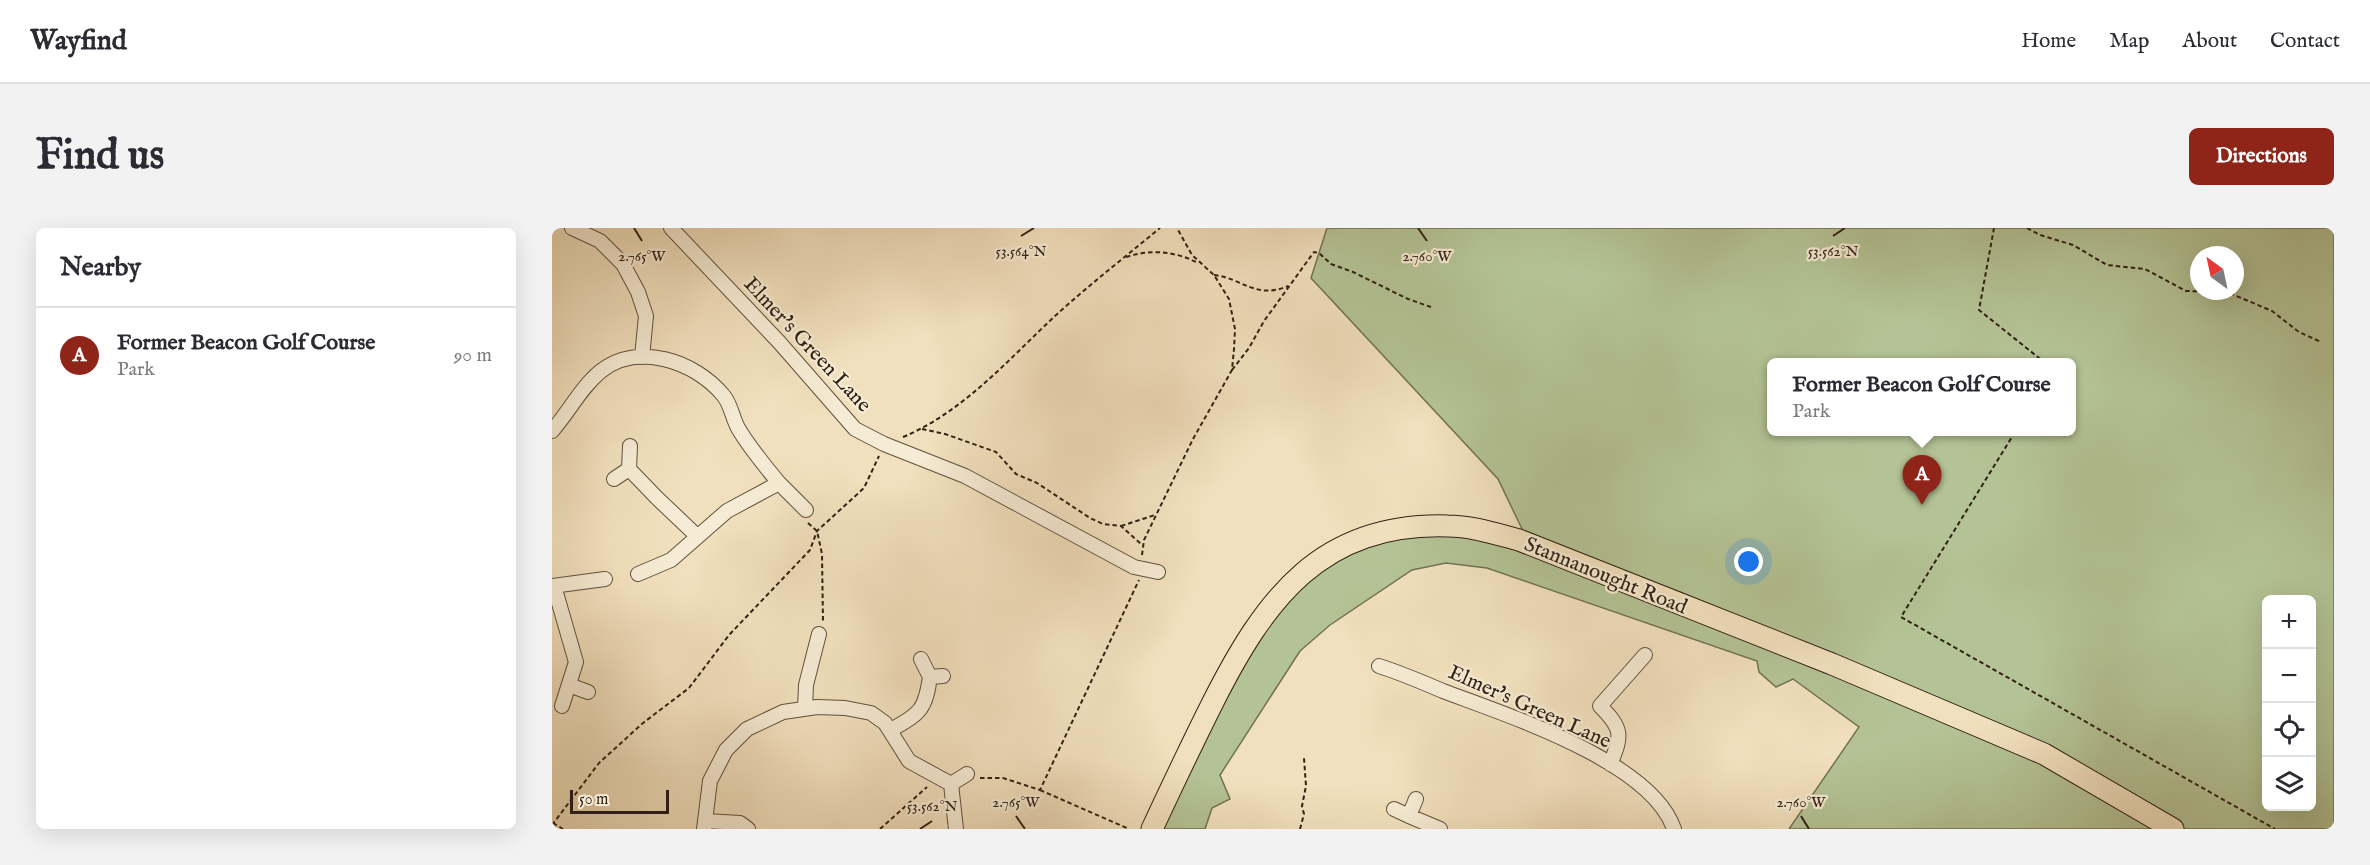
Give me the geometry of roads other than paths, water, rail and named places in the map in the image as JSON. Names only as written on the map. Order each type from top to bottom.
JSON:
[{"type":"main road","name":"Stannanought Road","points":[[1152,829],[1234,660],[1278,597],[1304,572],[1327,555],[1355,540],[1383,531],[1415,526],[1450,526],[1482,530],[1519,540],[1832,664],[2044,754],[2173,829]]},
{"type":"street","points":[[572,228],[600,241],[623,264],[638,291],[646,316],[642,357]]},
{"type":"street","name":"Elmer's Green Lane","points":[[671,228],[779,342],[855,429],[884,444],[965,476],[1124,562],[1151,571]]},
{"type":"street","points":[[552,431],[586,386],[601,371],[621,359],[642,357],[671,359],[714,385],[725,397],[746,441],[779,483],[807,510]]},
{"type":"street","points":[[630,446],[629,469],[697,536]]},
{"type":"street","points":[[614,479],[629,469]]},
{"type":"street","points":[[638,574],[671,560],[727,511],[779,483]]},
{"type":"street","points":[[562,706],[576,662],[553,586],[605,579]]},
{"type":"street","points":[[805,708],[806,685],[819,634]]},
{"type":"street","points":[[1610,764],[1618,745],[1617,723],[1600,706],[1646,655]]},
{"type":"street","points":[[891,730],[920,712],[937,676],[921,658]]},
{"type":"street","name":"Elmer's Green Lane","points":[[1379,666],[1577,745],[1610,764],[1655,798],[1674,829]]},
{"type":"street","points":[[569,685],[588,692]]},
{"type":"street","points":[[748,829],[740,823],[705,825],[710,781],[726,750],[747,729],[783,712],[830,707],[861,710],[879,717],[891,730],[909,761],[945,781],[967,774]]},
{"type":"street","points":[[945,781],[956,829]]},
{"type":"street","points":[[1409,816],[1416,799]]},
{"type":"street","points":[[1394,809],[1440,829]]},
{"type":"place","name":"Former Beacon Golf Course","points":[[1922,505]]}]
